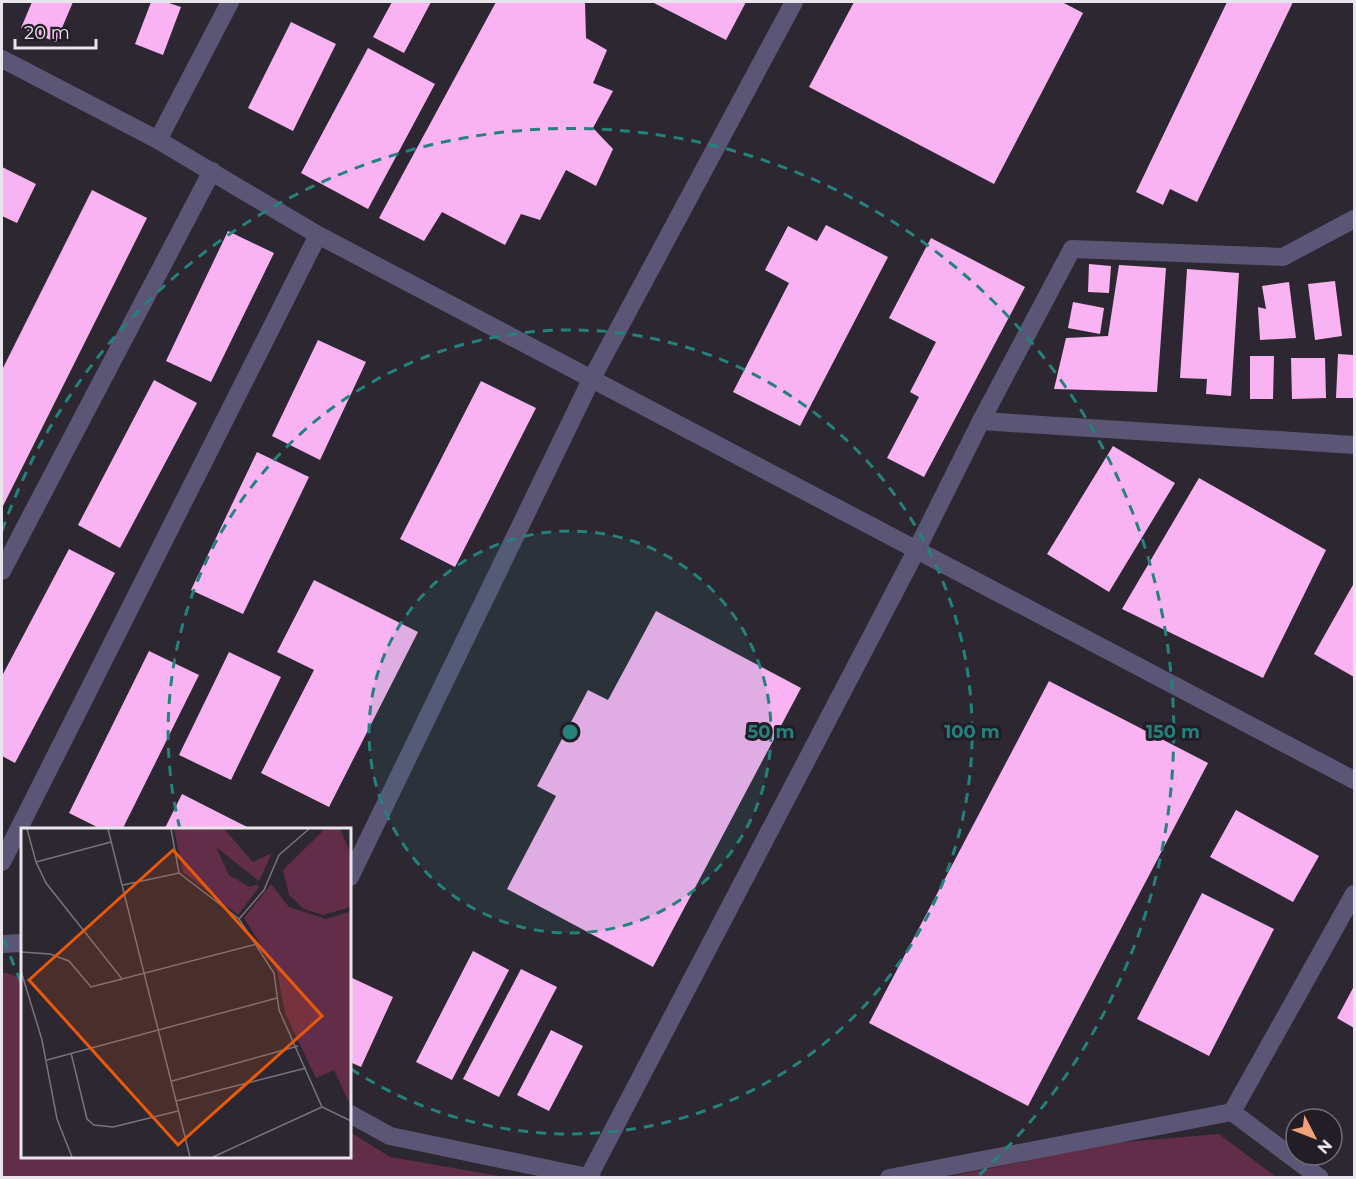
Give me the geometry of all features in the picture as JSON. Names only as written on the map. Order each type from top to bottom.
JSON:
[{"type":"street","points":[[158,140],[230,2]]},
{"type":"street","points":[[351,875],[591,380],[794,2]]},
{"type":"street","points":[[2,59],[158,140],[318,235],[1354,780]]},
{"type":"street","points":[[2,571],[212,171]]},
{"type":"street","points":[[351,1115],[390,1136],[495,1160],[590,1177],[1072,249],[1283,257],[1354,219]]},
{"type":"street","points":[[2,862],[318,235]]},
{"type":"street","points":[[981,421],[1354,445]]},
{"type":"street","points":[[1232,1112],[1354,894]]},
{"type":"street","points":[[2,944],[21,943]]},
{"type":"street","points":[[889,1178],[1232,1112],[1320,1178]]},
{"type":"shaded area","points":[[2,972],[21,978],[21,1158],[351,1158],[351,1133],[390,1157],[505,1177],[2,1177]]},
{"type":"shaded area","points":[[1219,1134],[1276,1177],[943,1178],[1113,1143]]},
{"type":"building","points":[[32,2],[73,2],[56,42],[21,28]]},
{"type":"building","points":[[151,2],[166,2],[181,7],[163,55],[135,44]]},
{"type":"building","points":[[392,2],[431,2],[404,53],[373,37]]},
{"type":"building","points":[[496,2],[585,2],[586,38],[607,50],[593,83],[613,91],[593,128],[613,149],[596,186],[566,170],[540,220],[521,214],[505,245],[442,212],[424,241],[379,218]]},
{"type":"building","points":[[652,2],[746,2],[726,40]]},
{"type":"building","points":[[854,2],[1062,2],[1083,13],[994,184],[809,87]]},
{"type":"building","points":[[1227,2],[1293,2],[1197,202],[1170,189],[1163,205],[1136,192]]},
{"type":"building","points":[[291,22],[336,44],[293,131],[248,108]]},
{"type":"building","points":[[368,48],[435,84],[368,209],[301,173]]},
{"type":"building","points":[[2,167],[36,184],[17,223],[2,216]]},
{"type":"building","points":[[92,190],[147,218],[2,508],[2,370]]},
{"type":"building","points":[[826,225],[888,257],[800,426],[733,392],[789,283],[765,270],[788,226],[817,241]]},
{"type":"building","points":[[228,231],[274,253],[211,382],[166,361]]},
{"type":"building","points":[[931,238],[1025,287],[924,477],[887,458],[919,397],[910,392],[936,342],[889,318]]},
{"type":"building","points":[[1089,264],[1111,266],[1109,293],[1088,292]]},
{"type":"building","points":[[1119,265],[1166,268],[1157,392],[1054,389],[1066,338],[1108,336]]},
{"type":"building","points":[[1187,269],[1239,273],[1231,396],[1206,394],[1207,379],[1180,378]]},
{"type":"building","points":[[1335,281],[1342,336],[1315,340],[1308,284]]},
{"type":"building","points":[[1289,282],[1296,338],[1260,340],[1258,307],[1266,309],[1262,286]]},
{"type":"building","points":[[1073,302],[1104,308],[1100,334],[1068,328]]},
{"type":"building","points":[[318,340],[366,362],[320,460],[272,436]]},
{"type":"building","points":[[1338,354],[1354,355],[1354,398],[1336,398]]},
{"type":"building","points":[[1250,356],[1274,356],[1273,399],[1250,399]]},
{"type":"building","points":[[1291,358],[1325,358],[1326,398],[1292,399]]},
{"type":"building","points":[[154,380],[197,403],[120,548],[78,525]]},
{"type":"building","points":[[481,381],[536,408],[455,567],[400,539]]},
{"type":"building","points":[[1113,446],[1175,483],[1109,592],[1047,554]]},
{"type":"building","points":[[257,452],[309,477],[243,614],[191,590]]},
{"type":"building","points":[[1199,478],[1326,550],[1263,678],[1122,609]]},
{"type":"building","points":[[69,549],[115,573],[15,763],[2,756],[2,676]]},
{"type":"building","points":[[314,580],[418,632],[329,807],[261,773],[314,670],[277,652]]},
{"type":"building","points":[[1354,583],[1354,677],[1314,654]]},
{"type":"building","points":[[656,611],[801,688],[653,967],[507,889],[556,796],[537,786],[588,690],[608,700]]},
{"type":"building","points":[[149,651],[199,675],[123,828],[99,828],[69,813]]},
{"type":"building","points":[[229,652],[281,677],[231,780],[179,755]]},
{"type":"building","points":[[1049,681],[1208,763],[1028,1106],[869,1023]]},
{"type":"building","points":[[182,794],[249,828],[165,828]]},
{"type":"building","points":[[1236,810],[1319,856],[1293,902],[1210,857]]},
{"type":"building","points":[[1202,893],[1274,929],[1209,1056],[1137,1019]]},
{"type":"building","points":[[473,951],[509,970],[452,1080],[416,1062]]},
{"type":"building","points":[[521,969],[557,987],[499,1097],[463,1079]]},
{"type":"building","points":[[351,977],[393,997],[361,1067],[351,1062]]},
{"type":"building","points":[[1354,986],[1354,1028],[1337,1018]]},
{"type":"building","points":[[551,1030],[583,1046],[549,1111],[517,1095]]}]
